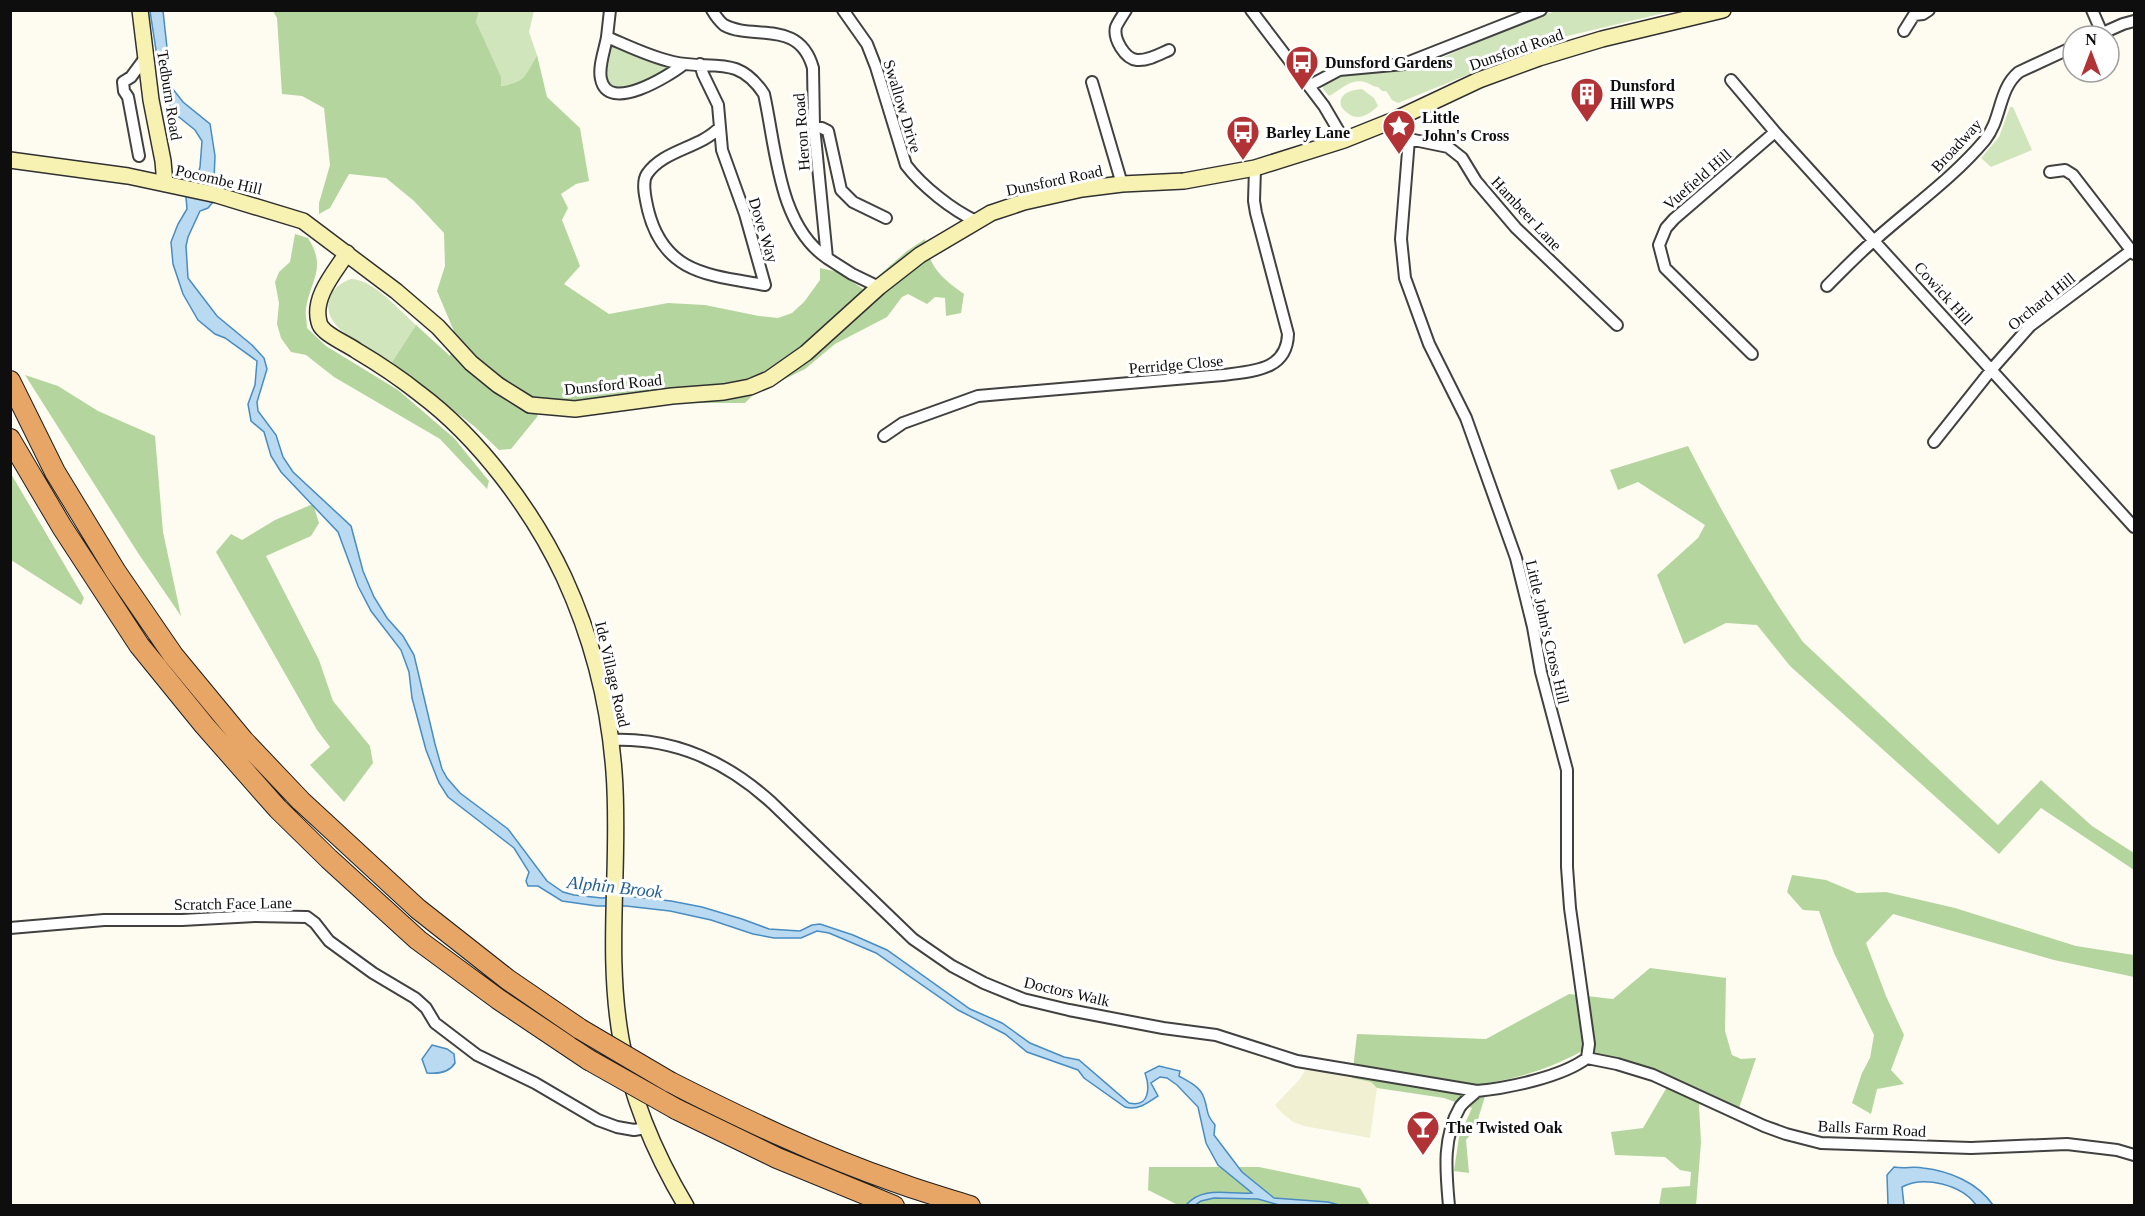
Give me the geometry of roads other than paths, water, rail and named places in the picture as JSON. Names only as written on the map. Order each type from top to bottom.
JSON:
[{"type":"highway","points":[[10,381],[55,472],[116,572],[173,655],[244,741],[301,801],[426,916],[507,979],[580,1029],[670,1082],[794,1141],[895,1182],[970,1206]]},
{"type":"highway","points":[[10,439],[62,527],[139,645],[204,725],[278,809],[418,940],[498,999],[589,1060],[676,1109],[777,1158],[894,1206]]},
{"type":"main road","name":"Tedburn Road","points":[[140,10],[145,58],[165,184]]},
{"type":"main road","name":"Dunsford Road","points":[[396,291],[438,327],[471,363],[498,385],[530,405],[575,409],[750,387],[769,379],[806,353],[879,287],[920,255],[976,220],[1024,202],[1082,189],[1122,184],[1184,181],[1255,168],[1344,140],[1479,80],[1539,58],[1602,39],[1723,10]]},
{"type":"main road","name":"Pocombe Hill","points":[[10,160],[128,176],[186,188],[303,221],[396,291]]},
{"type":"main road","name":"Ide Village Road","points":[[347,253],[321,296],[318,310],[320,325],[330,335],[386,369],[456,425],[486,458],[527,510],[553,554],[576,603],[592,649],[604,698],[614,773],[613,926],[620,1038],[627,1069],[646,1128],[686,1206]]},
{"type":"street","points":[[610,10],[600,78],[607,90],[625,94],[672,73],[684,64]]},
{"type":"street","name":"Heron Road","points":[[712,10],[723,24],[732,28],[782,35],[800,46],[811,60],[814,126],[827,258]]},
{"type":"street","name":"Swallow Drive","points":[[843,10],[867,44],[906,165],[913,175],[957,212],[976,220]]},
{"type":"street","points":[[1126,10],[1116,28],[1116,37],[1126,55],[1136,60],[1145,60],[1169,50]]},
{"type":"street","points":[[1251,10],[1324,106],[1344,140]]},
{"type":"street","points":[[1309,86],[1339,70],[1404,64],[1541,10]]},
{"type":"street","points":[[1904,31],[1914,15],[1923,14],[1929,10]]},
{"type":"street","points":[[607,37],[663,59],[684,64],[719,64],[743,72],[764,94],[790,212],[808,243],[852,274],[879,287]]},
{"type":"street","name":"Broadway","points":[[1827,286],[1875,240],[1935,188],[1986,138],[1995,125],[2005,87],[2012,77],[2061,53]]},
{"type":"street","points":[[139,156],[128,97],[122,86],[145,58]]},
{"type":"street","name":"Dove Way","points":[[700,64],[718,105],[722,150],[745,214],[765,285],[705,272],[680,263],[657,238],[651,220],[644,189],[645,176],[654,165],[707,139],[719,128]]},
{"type":"street","name":"Cowick Hill","points":[[1731,80],[1775,132],[2134,527]]},
{"type":"street","points":[[1092,82],[1122,184]]},
{"type":"street","name":"Little John's Cross Hill","points":[[1400,117],[1407,128],[1409,139],[1401,239],[1405,278],[1429,344],[1466,418],[1516,558],[1533,627],[1541,672],[1567,770],[1567,867],[1570,908],[1589,1044],[1587,1058]]},
{"type":"street","points":[[814,126],[828,131],[841,190],[853,202],[886,218]]},
{"type":"street","name":"Vuefield Hill","points":[[1752,354],[1740,334],[1665,268],[1659,245],[1666,228],[1674,219],[1775,132]]},
{"type":"street","name":"Hambeer Lane","points":[[1409,139],[1448,147],[1462,158],[1476,181],[1516,228],[1617,325]]},
{"type":"street","name":"Perridge Close","points":[[884,436],[903,423],[978,396],[1223,375],[1256,371],[1271,366],[1287,349],[1288,334],[1256,213],[1255,168]]},
{"type":"street","points":[[2050,172],[2065,170],[2073,175],[2133,252]]},
{"type":"street","name":"Orchard Hill","points":[[1934,442],[1992,369],[2030,326],[2133,252]]},
{"type":"street","name":"Doctors Walk","points":[[610,740],[644,741],[681,747],[729,770],[750,783],[913,939],[952,966],[984,983],[1023,999],[1069,1010],[1216,1035],[1297,1061],[1452,1086]]},
{"type":"street","name":"Scratch Face Lane","points":[[10,928],[104,920],[307,917],[315,923],[328,941],[373,973],[415,998],[426,1008],[435,1023],[477,1054],[535,1083],[598,1120],[634,1130],[646,1128]]},
{"type":"street","points":[[1452,1086],[1477,1091],[1502,1088],[1563,1071],[1587,1058]]},
{"type":"street","name":"Balls Farm Road","points":[[1587,1058],[1653,1075],[1764,1126],[1821,1143],[1971,1148],[2067,1144],[2117,1150],[2134,1155]]},
{"type":"street","points":[[1452,1086],[1461,1106]]},
{"type":"street","points":[[1449,1206],[1446,1160],[1448,1138],[1461,1106],[1477,1091]]},
{"type":"water","points":[[150,11],[163,11],[168,57],[166,68],[172,88],[183,102],[210,124],[215,156],[213,202],[208,208],[200,211],[186,246],[188,278],[217,316],[264,358],[267,369],[257,402],[258,411],[276,435],[283,457],[293,472],[351,526],[363,571],[374,597],[414,655],[435,744],[447,778],[460,793],[508,829],[547,881],[563,892],[574,895],[602,898],[626,896],[671,901],[702,907],[769,929],[800,931],[820,924],[853,935],[887,950],[970,1009],[1002,1023],[1030,1043],[1064,1057],[1079,1060],[1129,1103],[1136,1104],[1145,1099],[1148,1084],[1145,1073],[1159,1066],[1180,1071],[1179,1076],[1194,1085],[1202,1094],[1208,1115],[1215,1125],[1214,1135],[1242,1172],[1274,1198],[1328,1202],[1339,1205],[1279,1205],[1258,1199],[1214,1198],[1195,1205],[1186,1205],[1200,1195],[1208,1193],[1252,1193],[1218,1165],[1206,1143],[1198,1107],[1177,1085],[1167,1078],[1160,1077],[1151,1083],[1158,1096],[1138,1107],[1125,1107],[1084,1078],[1078,1070],[1027,1052],[1005,1034],[958,1010],[876,953],[829,933],[817,931],[801,938],[774,938],[670,911],[562,901],[538,886],[528,886],[526,881],[529,872],[514,848],[448,797],[439,783],[426,750],[412,698],[409,672],[401,650],[371,611],[358,586],[338,532],[281,472],[271,456],[264,432],[251,421],[248,404],[255,385],[257,361],[198,320],[183,294],[173,264],[171,242],[187,209],[186,197],[192,181],[198,174],[202,141],[195,130],[174,113],[162,89]]},
{"type":"water","points":[[432,1045],[447,1049],[454,1054],[455,1063],[450,1069],[439,1073],[427,1073],[422,1059]]},
{"type":"water","points":[[1894,1167],[1919,1167],[1952,1175],[1971,1184],[1993,1205],[1976,1205],[1962,1192],[1952,1187],[1921,1182],[1902,1187],[1904,1205],[1888,1205],[1887,1175]]},
{"type":"place","name":"Dunsford Gardens","points":[[1302,91]]},
{"type":"place","name":"Dunsford Hill WPS","points":[[1587,123]]},
{"type":"place","name":"Little John's Cross","points":[[1399,155]]},
{"type":"place","name":"Barley Lane","points":[[1243,161]]},
{"type":"place","name":"The Twisted Oak","points":[[1423,1156]]},
{"type":"water label","name":"Alphin Brook","points":[[615,887]]}]
